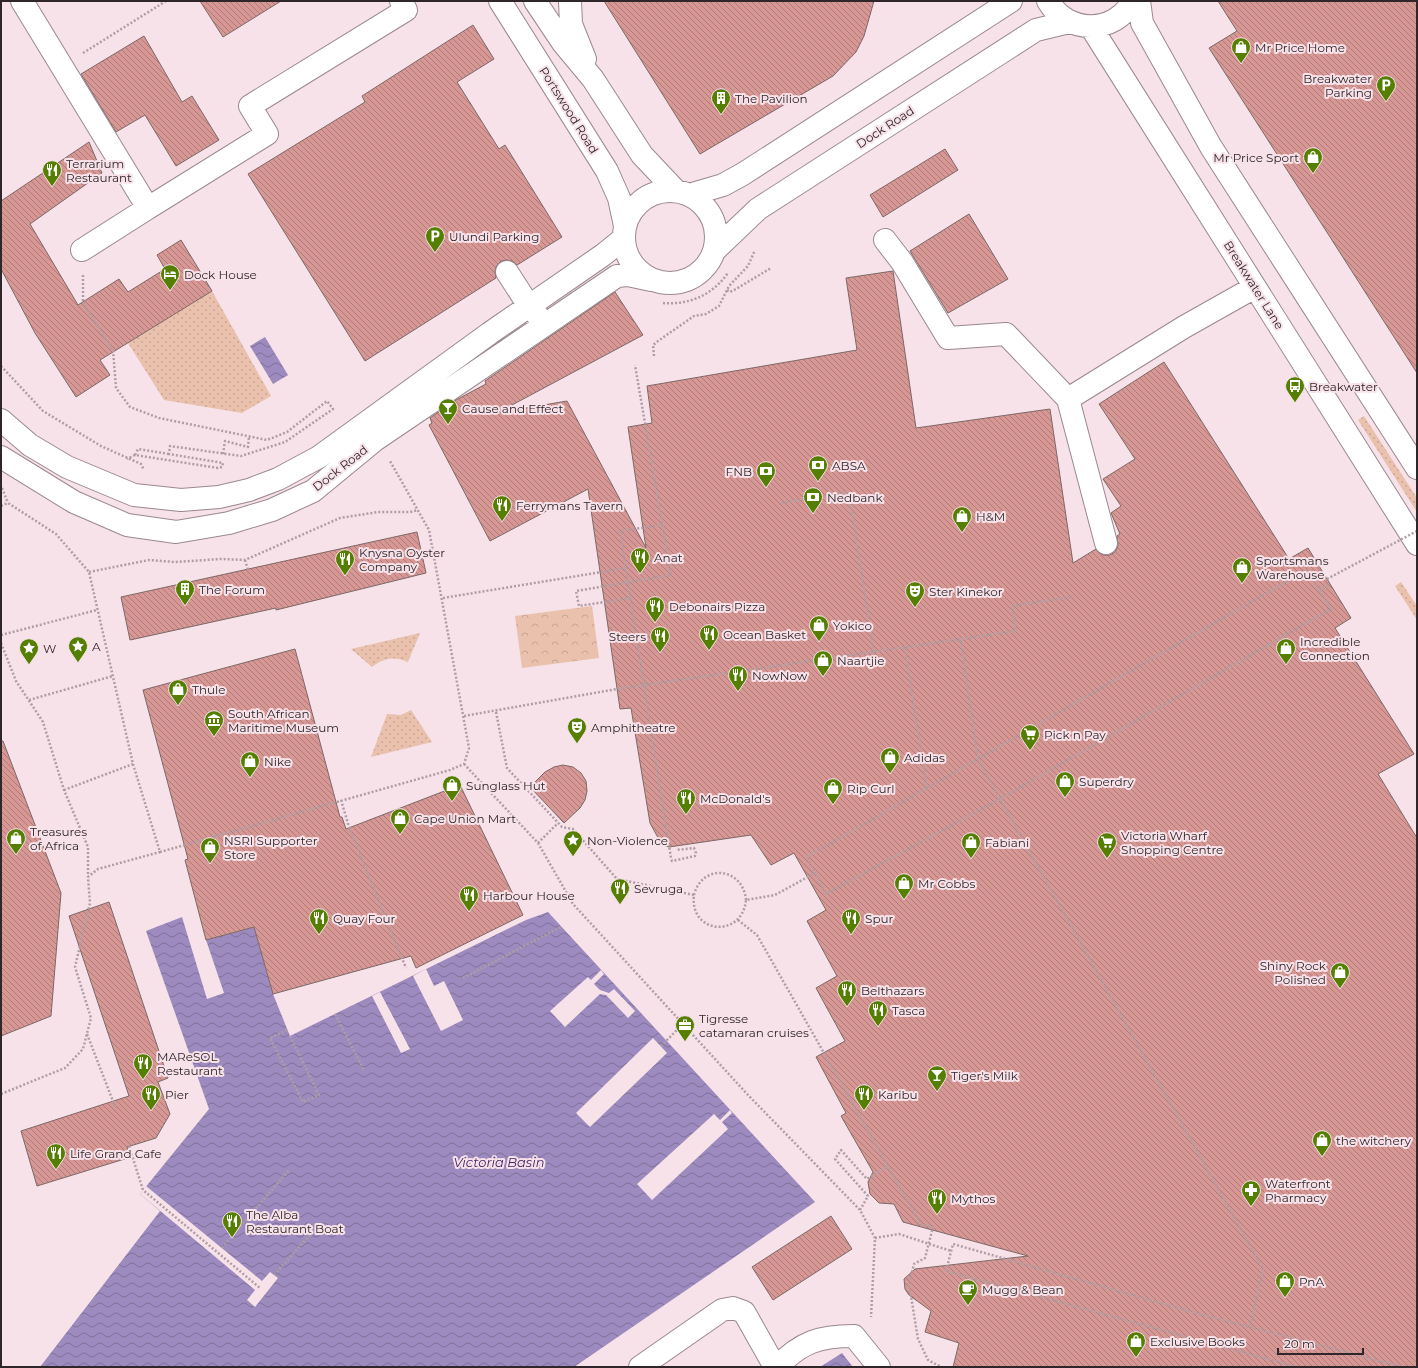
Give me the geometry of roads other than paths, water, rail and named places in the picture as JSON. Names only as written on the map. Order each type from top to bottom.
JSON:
[{"type":"street","points":[[22,1],[148,208]]},
{"type":"street","points":[[82,250],[267,134],[250,106],[406,10],[401,1]]},
{"type":"street","name":"Portswood Road","points":[[500,1],[607,171],[619,198],[624,232]]},
{"type":"street","points":[[535,1],[564,43],[593,78],[642,155],[682,193],[700,202],[712,218],[716,229],[714,251],[704,268],[690,280],[671,284],[651,280],[640,273],[631,262],[626,251],[624,232],[632,211],[644,199],[659,192],[682,193],[723,185],[744,174],[1011,1]]},
{"type":"street","points":[[570,1],[571,24],[593,78]]},
{"type":"street","points":[[1048,1],[1056,13],[1069,22],[1091,27],[1114,21],[1126,12],[1133,1]]},
{"type":"street","points":[[1139,1],[1142,23],[1211,147],[1417,468]]},
{"type":"street","name":"Dock Road","points":[[714,251],[746,219],[764,204],[1036,30],[1069,22]]},
{"type":"street","name":"Breakwater Lane","points":[[1091,27],[1255,287],[1405,542]]},
{"type":"street","name":"Dock Road","points":[[1,420],[30,445],[67,467],[134,495],[181,500],[219,497],[249,490],[278,479],[319,456],[603,255],[624,232]]},
{"type":"street","points":[[885,240],[902,262],[948,338],[1006,334],[1068,399],[1106,543]]},
{"type":"street","points":[[507,272],[529,306],[542,320],[553,319]]},
{"type":"street","name":"Dock Road","points":[[1,457],[74,502],[127,525],[176,532],[229,523],[272,510],[312,491],[375,440],[617,276],[628,275],[651,280]]},
{"type":"street","points":[[1068,399],[1184,327],[1255,287]]},
{"type":"street","points":[[640,1367],[722,1310],[733,1308],[744,1312],[776,1367],[791,1352],[816,1339],[828,1336],[854,1336],[874,1360]]},
{"type":"water","points":[[265,337],[288,375],[273,384],[250,346]]},
{"type":"water","name":"Victoria Basin","points":[[548,912],[815,1202],[574,1367],[40,1367],[160,1211],[140,1194],[209,1109],[146,931],[182,917],[207,999],[224,993],[206,940],[254,927],[273,994],[290,1036],[526,920]]},
{"type":"water","points":[[842,1353],[853,1367],[820,1367]]},
{"type":"place","name":"Mr Price Home","points":[[1241,64]]},
{"type":"place","name":"Breakwater Parking","points":[[1386,102]]},
{"type":"place","name":"The Pavilion","points":[[721,115]]},
{"type":"place","name":"Mr Price Sport","points":[[1313,174]]},
{"type":"place","name":"Terrarium Restaurant","points":[[52,187]]},
{"type":"place","name":"Ulundi Parking","points":[[435,253]]},
{"type":"place","name":"Dock House","points":[[170,291]]},
{"type":"place","name":"Breakwater","points":[[1295,403]]},
{"type":"place","name":"Cause and Effect","points":[[448,425]]},
{"type":"place","name":"ABSA","points":[[818,482]]},
{"type":"place","name":"FNB","points":[[766,488]]},
{"type":"place","name":"Nedbank","points":[[813,514]]},
{"type":"place","name":"Ferrymans Tavern","points":[[502,522]]},
{"type":"place","name":"H&M","points":[[962,533]]},
{"type":"place","name":"Anat","points":[[640,574]]},
{"type":"place","name":"Knysna Oyster Company","points":[[345,576]]},
{"type":"place","name":"Sportsmans Warehouse","points":[[1242,584]]},
{"type":"place","name":"The Forum","points":[[185,606]]},
{"type":"place","name":"Ster Kinekor","points":[[915,608]]},
{"type":"place","name":"Debonairs Pizza","points":[[655,623]]},
{"type":"place","name":"Yokico","points":[[819,642]]},
{"type":"place","name":"Ocean Basket","points":[[709,651]]},
{"type":"place","name":"Steers","points":[[660,653]]},
{"type":"place","name":"A","points":[[78,663]]},
{"type":"place","name":"W","points":[[29,665]]},
{"type":"place","name":"Incredible Connection","points":[[1286,665]]},
{"type":"place","name":"Naartjie","points":[[823,677]]},
{"type":"place","name":"NowNow","points":[[738,692]]},
{"type":"place","name":"Thule","points":[[178,706]]},
{"type":"place","name":"South African Maritime Museum","points":[[214,737]]},
{"type":"place","name":"Amphitheatre","points":[[577,744]]},
{"type":"place","name":"Pick n Pay","points":[[1030,751]]},
{"type":"place","name":"Adidas","points":[[890,774]]},
{"type":"place","name":"Nike","points":[[250,778]]},
{"type":"place","name":"Superdry","points":[[1065,798]]},
{"type":"place","name":"Sunglass Hut","points":[[452,802]]},
{"type":"place","name":"Rip Curl","points":[[833,805]]},
{"type":"place","name":"McDonald's","points":[[686,815]]},
{"type":"place","name":"Cape Union Mart","points":[[400,835]]},
{"type":"place","name":"Treasures of Africa","points":[[16,855]]},
{"type":"place","name":"Non-Violence","points":[[573,857]]},
{"type":"place","name":"Fabiani","points":[[971,859]]},
{"type":"place","name":"Victoria Wharf Shopping Centre","points":[[1107,859]]},
{"type":"place","name":"NSRI Supporter Store","points":[[210,864]]},
{"type":"place","name":"Mr Cobbs","points":[[904,900]]},
{"type":"place","name":"Sevruga","points":[[620,905]]},
{"type":"place","name":"Harbour House","points":[[469,912]]},
{"type":"place","name":"Quay Four","points":[[319,935]]},
{"type":"place","name":"Spur","points":[[851,935]]},
{"type":"place","name":"Shiny Rock Polished","points":[[1340,989]]},
{"type":"place","name":"Belthazars","points":[[847,1007]]},
{"type":"place","name":"Tasca","points":[[878,1027]]},
{"type":"place","name":"Tigresse catamaran cruises","points":[[685,1042]]},
{"type":"place","name":"MAReSOL Restaurant","points":[[143,1080]]},
{"type":"place","name":"Tiger's Milk","points":[[937,1092]]},
{"type":"place","name":"Pier","points":[[151,1111]]},
{"type":"place","name":"Karibu","points":[[864,1111]]},
{"type":"place","name":"the witchery","points":[[1322,1157]]},
{"type":"place","name":"Life Grand Cafe","points":[[56,1170]]},
{"type":"place","name":"Waterfront Pharmacy","points":[[1251,1207]]},
{"type":"place","name":"Mythos","points":[[937,1215]]},
{"type":"place","name":"The Alba Restaurant Boat","points":[[232,1238]]},
{"type":"place","name":"PnA","points":[[1285,1298]]},
{"type":"place","name":"Mugg & Bean","points":[[968,1306]]},
{"type":"place","name":"Exclusive Books","points":[[1136,1358]]}]
